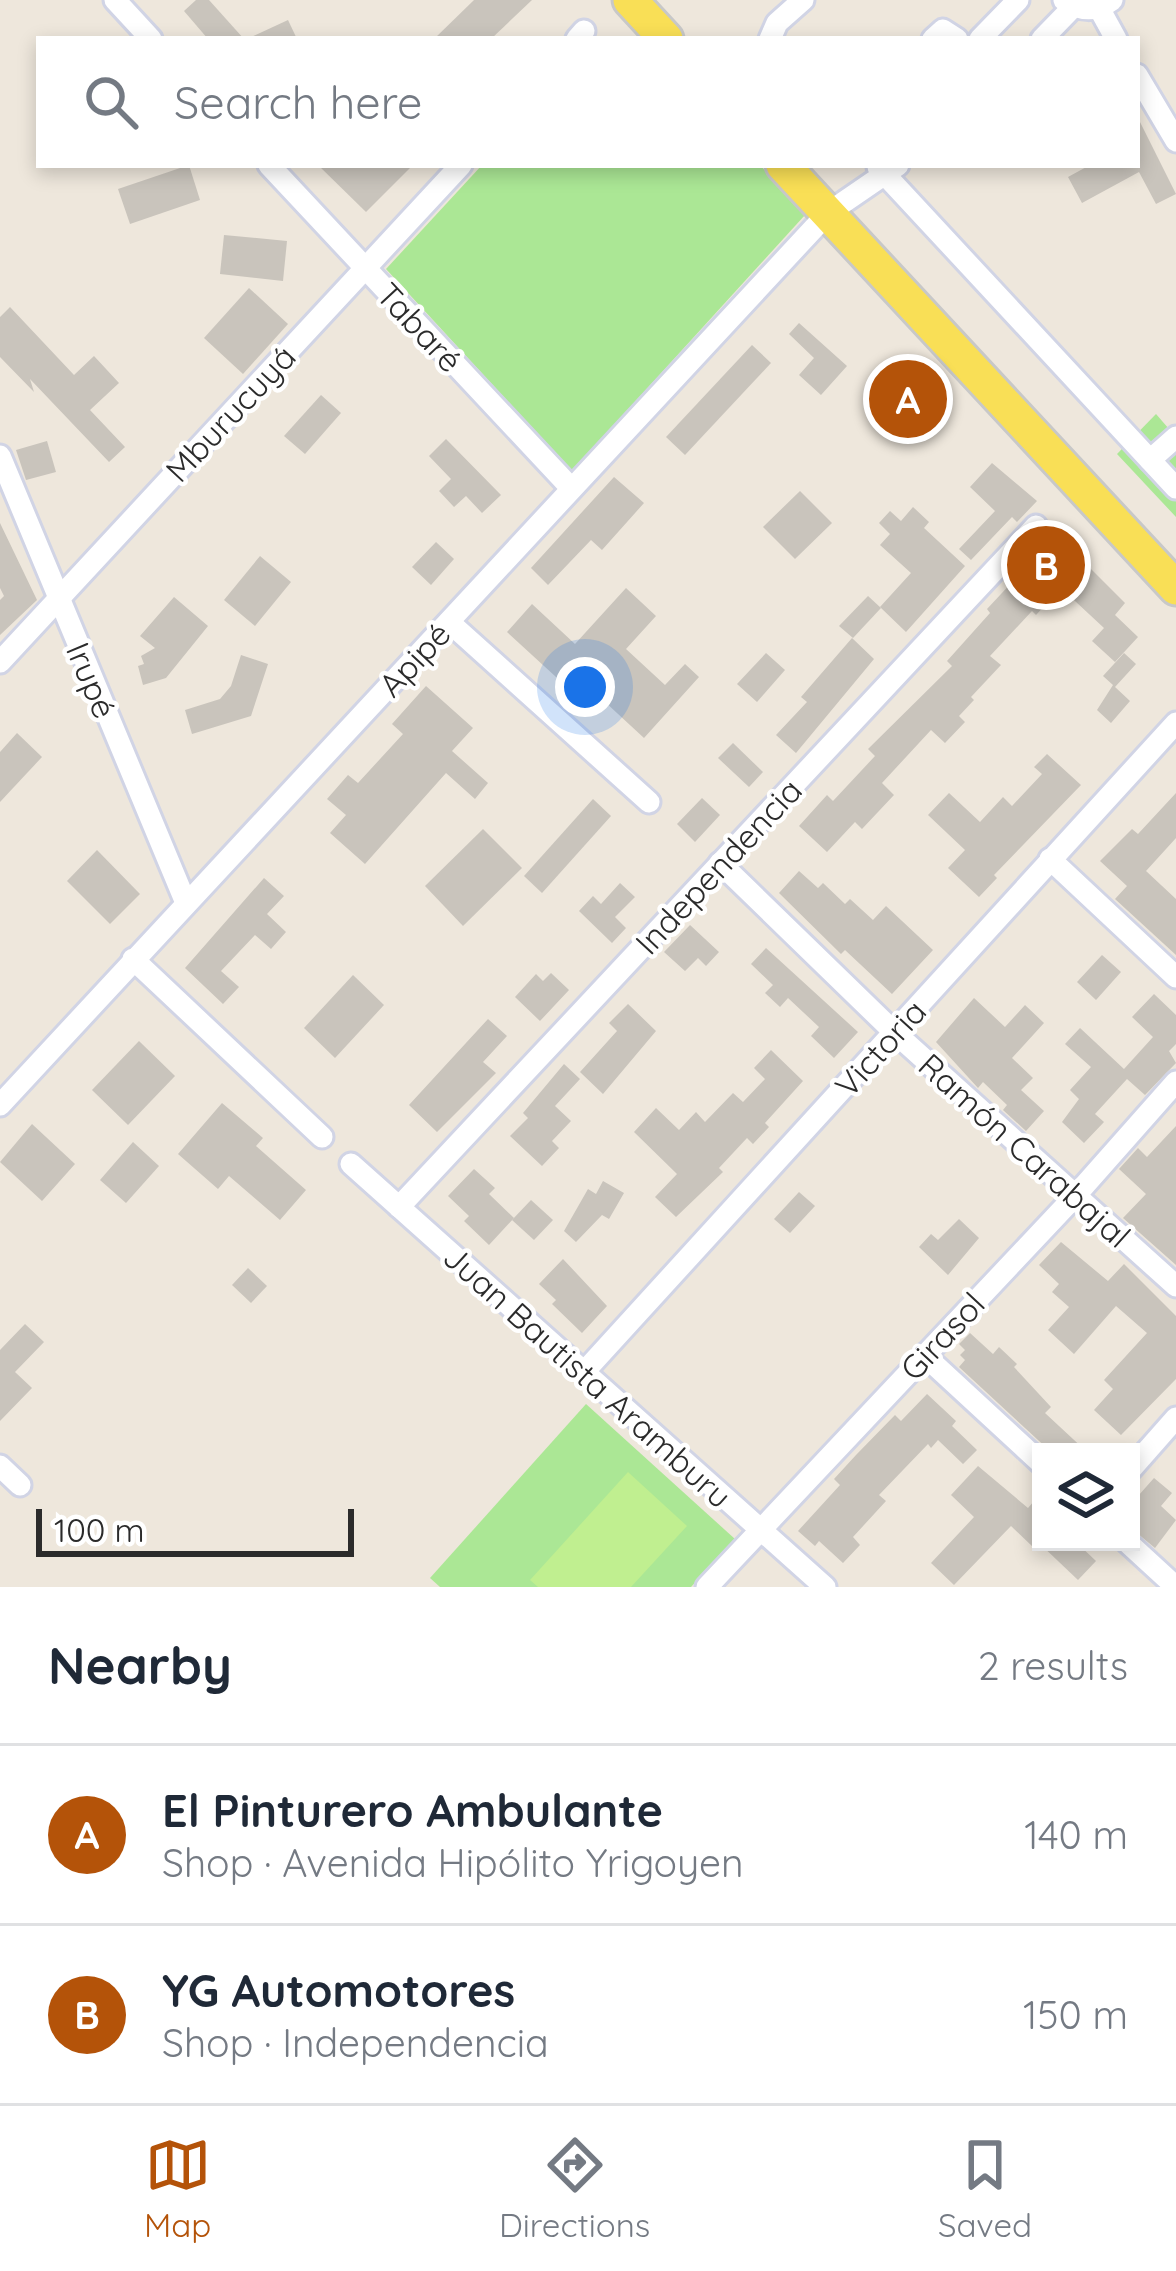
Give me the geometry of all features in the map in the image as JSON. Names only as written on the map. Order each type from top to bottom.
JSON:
[{"type":"main road","points":[[629,0],[663,36]]},
{"type":"main road","points":[[786,168],[1176,588]]},
{"type":"street","points":[[115,0],[149,36]]},
{"type":"street","points":[[771,36],[777,23],[802,0]]},
{"type":"street","points":[[983,36],[1018,0]]},
{"type":"street","points":[[1044,36],[1068,3],[1106,4],[1115,36]]},
{"type":"street","points":[[1140,80],[1176,141]]},
{"type":"street","name":"Tabaré","points":[[272,168],[571,488]]},
{"type":"street","name":"Mburucuyá","points":[[0,662],[458,168]]},
{"type":"street","name":"Apipé","points":[[0,1105],[828,214],[885,168]]},
{"type":"street","points":[[887,168],[1176,488]]},
{"type":"street","points":[[1150,460],[1176,437]]},
{"type":"street","name":"Irupé","points":[[0,456],[186,903]]},
{"type":"street","name":"Independencia","points":[[399,1207],[1036,526]]},
{"type":"street","points":[[448,622],[649,802]]},
{"type":"street","name":"Victoria","points":[[584,1372],[1176,723]]},
{"type":"street","points":[[1050,859],[1176,977]]},
{"type":"street","name":"Ramón Carabajal","points":[[721,863],[894,1032],[1176,1286]]},
{"type":"street","points":[[133,959],[322,1137]]},
{"type":"street","name":"Girasol","points":[[706,1587],[1076,1195],[1176,1082]]},
{"type":"street","name":"Juan Bautista Aramburu","points":[[351,1164],[825,1587]]},
{"type":"street","points":[[924,1355],[1032,1455]]},
{"type":"street","points":[[1140,1459],[1176,1418]]},
{"type":"street","points":[[0,1466],[20,1485]]},
{"type":"street","points":[[1137,1551],[1176,1587]]},
{"type":"green space","points":[[479,168],[763,168],[805,215],[572,471],[386,269]]},
{"type":"green space","points":[[1156,414],[1176,437],[1176,517],[1117,454]]},
{"type":"green space","points":[[586,1404],[735,1539],[691,1587],[440,1587],[430,1578]]},
{"type":"green space","points":[[628,1472],[687,1526],[631,1587],[538,1587],[530,1580]]},
{"type":"building","points":[[196,0],[209,0],[241,36],[205,36],[184,11]]},
{"type":"building","points":[[474,0],[532,0],[494,36],[437,36]]},
{"type":"building","points":[[288,20],[296,36],[253,36]]},
{"type":"building","points":[[1140,122],[1176,194],[1156,204],[1139,172],[1082,203],[1068,177],[1084,168],[1140,168]]},
{"type":"building","points":[[190,168],[200,200],[130,224],[118,189]]},
{"type":"building","points":[[321,168],[410,168],[366,212]]},
{"type":"building","points":[[224,235],[287,241],[283,281],[220,274]]},
{"type":"building","points":[[249,288],[288,324],[243,374],[204,338]]},
{"type":"building","points":[[10,307],[74,375],[94,356],[119,383],[90,410],[125,447],[109,462],[30,379],[34,392],[0,357],[0,317]]},
{"type":"building","points":[[799,323],[847,366],[821,395],[799,375],[814,358],[789,334]]},
{"type":"building","points":[[752,345],[771,363],[685,455],[666,437]]},
{"type":"building","points":[[904,368],[939,401],[912,429],[877,397]]},
{"type":"building","points":[[321,395],[341,413],[305,454],[284,436]]},
{"type":"building","points":[[446,439],[501,495],[482,513],[466,496],[454,507],[439,491],[451,479],[429,456]]},
{"type":"building","points":[[47,441],[56,472],[26,480],[16,450]]},
{"type":"building","points":[[992,463],[1037,501],[1017,522],[1012,517],[971,560],[959,549],[995,511],[970,487]]},
{"type":"building","points":[[614,477],[644,503],[602,550],[591,540],[548,585],[531,568]]},
{"type":"building","points":[[800,491],[832,523],[795,559],[763,527]]},
{"type":"building","points":[[913,507],[929,522],[924,528],[965,566],[906,632],[880,607],[911,573],[880,545],[890,534],[879,523],[890,511],[901,521]]},
{"type":"building","points":[[0,523],[37,600],[0,635],[4,596]]},
{"type":"building","points":[[1070,535],[1082,547],[1076,554],[1125,603],[1115,615],[1138,637],[1115,662],[1092,641],[1104,628],[1061,588],[990,656],[1001,665],[959,716],[965,722],[945,743],[931,730],[882,783],[894,795],[862,829],[855,822],[827,852],[799,826],[827,795],[833,801],[875,756],[868,749],[952,666],[947,661],[990,613],[987,609],[1055,536]]},
{"type":"building","points":[[436,542],[454,559],[431,585],[412,567]]},
{"type":"building","points":[[260,556],[291,582],[255,626],[224,600]]},
{"type":"building","points":[[626,588],[656,616],[626,649],[665,685],[685,664],[699,677],[644,738],[578,677],[568,688],[507,632],[532,604],[575,644]]},
{"type":"building","points":[[868,596],[881,608],[853,638],[839,626]]},
{"type":"building","points":[[174,597],[208,626],[166,678],[143,685],[138,666],[144,664],[141,656],[155,648],[140,636]]},
{"type":"building","points":[[852,638],[874,659],[796,753],[776,735],[807,702],[801,697]]},
{"type":"building","points":[[766,653],[785,670],[757,702],[737,684]]},
{"type":"building","points":[[1124,653],[1136,664],[1115,687],[1130,701],[1111,723],[1097,710],[1113,685],[1103,676]]},
{"type":"building","points":[[241,655],[268,664],[251,716],[192,734],[185,710],[220,699],[231,686]]},
{"type":"building","points":[[426,686],[473,728],[452,751],[488,783],[475,799],[446,773],[365,864],[330,833],[346,815],[327,799],[348,775],[358,783],[403,734],[392,724]]},
{"type":"building","points":[[17,733],[42,757],[0,802],[0,752]]},
{"type":"building","points":[[733,743],[763,772],[749,787],[718,758]]},
{"type":"building","points":[[1047,754],[1081,785],[994,875],[997,878],[979,897],[948,868],[965,850],[928,815],[949,793],[980,822],[1003,797],[1012,806],[1042,774],[1034,767]]},
{"type":"building","points":[[1176,793],[1176,838],[1146,871],[1176,899],[1176,955],[1115,899],[1127,886],[1100,861],[1132,829],[1138,834]]},
{"type":"building","points":[[702,798],[720,815],[695,842],[677,824]]},
{"type":"building","points":[[593,799],[611,816],[542,893],[524,876]]},
{"type":"building","points":[[483,829],[522,868],[463,926],[425,886]]},
{"type":"building","points":[[97,850],[140,894],[110,924],[67,881]]},
{"type":"building","points":[[799,871],[818,888],[823,883],[845,904],[850,899],[873,920],[886,906],[933,950],[892,994],[845,950],[841,954],[779,893]]},
{"type":"building","points":[[264,878],[284,896],[267,914],[286,932],[271,949],[255,935],[221,971],[239,987],[223,1004],[185,968]]},
{"type":"building","points":[[620,883],[635,897],[615,917],[626,928],[612,943],[579,911],[593,896],[601,904]]},
{"type":"building","points":[[690,925],[719,952],[706,966],[698,958],[685,971],[664,952]]},
{"type":"building","points":[[766,948],[858,1032],[834,1058],[811,1036],[819,1027],[788,998],[780,1007],[765,993],[773,985],[751,964]]},
{"type":"building","points":[[1102,955],[1121,972],[1096,1000],[1077,982]]},
{"type":"building","points":[[551,973],[569,990],[540,1021],[515,997],[536,974],[543,981]]},
{"type":"building","points":[[353,975],[384,1005],[335,1058],[304,1028]]},
{"type":"building","points":[[1154,994],[1176,1015],[1176,1044],[1169,1051],[1176,1063],[1145,1095],[1127,1079],[1095,1114],[1104,1122],[1084,1143],[1062,1122],[1079,1099],[1070,1090],[1091,1067],[1065,1044],[1080,1028],[1124,1069],[1153,1037],[1132,1017]]},
{"type":"building","points":[[974,998],[1005,1027],[1025,1005],[1044,1023],[1012,1058],[1033,1078],[1021,1090],[1044,1111],[1026,1131],[1003,1110],[1007,1105],[983,1082],[978,1088],[936,1042]]},
{"type":"building","points":[[628,1004],[656,1031],[603,1094],[580,1072],[617,1031],[609,1023]]},
{"type":"building","points":[[488,1019],[507,1036],[483,1062],[496,1073],[437,1132],[409,1105]]},
{"type":"building","points":[[139,1041],[175,1076],[128,1125],[92,1090]]},
{"type":"building","points":[[771,1050],[803,1081],[765,1123],[769,1127],[753,1144],[747,1138],[719,1168],[723,1172],[676,1217],[655,1197],[677,1174],[634,1132],[656,1108],[679,1130],[696,1112],[705,1122],[733,1093],[743,1102],[765,1079],[754,1068]]},
{"type":"building","points":[[564,1064],[580,1079],[555,1106],[571,1121],[552,1141],[559,1148],[542,1166],[510,1136],[528,1118],[523,1113]]},
{"type":"building","points":[[222,1103],[263,1138],[256,1146],[306,1190],[280,1220],[229,1176],[218,1189],[178,1154]]},
{"type":"building","points":[[32,1124],[75,1164],[42,1201],[0,1162]]},
{"type":"building","points":[[1176,1126],[1176,1265],[1123,1218],[1146,1194],[1119,1169],[1138,1148],[1147,1157]]},
{"type":"building","points":[[133,1142],[159,1166],[126,1203],[100,1180]]},
{"type":"building","points":[[474,1169],[495,1188],[489,1194],[514,1218],[489,1245],[464,1221],[469,1216],[448,1196]]},
{"type":"building","points":[[603,1181],[624,1193],[609,1219],[602,1215],[576,1242],[564,1231],[588,1189],[596,1194]]},
{"type":"building","points":[[799,1192],[815,1206],[790,1233],[774,1219]]},
{"type":"building","points":[[531,1200],[553,1220],[534,1240],[512,1220]]},
{"type":"building","points":[[959,1219],[979,1238],[948,1275],[919,1247],[931,1234],[938,1240]]},
{"type":"building","points":[[1061,1242],[1108,1281],[1124,1264],[1176,1316],[1176,1379],[1121,1435],[1094,1410],[1113,1389],[1104,1380],[1147,1333],[1116,1306],[1074,1354],[1048,1330],[1069,1307],[1052,1292],[1059,1284],[1039,1265]]},
{"type":"building","points":[[563,1259],[607,1306],[582,1333],[539,1284]]},
{"type":"building","points":[[248,1268],[267,1286],[251,1303],[232,1285]]},
{"type":"building","points":[[25,1324],[44,1342],[15,1372],[32,1388],[0,1421],[0,1350]]},
{"type":"building","points":[[970,1333],[993,1354],[999,1347],[1051,1407],[1045,1413],[1077,1443],[1041,1443],[959,1367],[965,1350],[959,1344]]},
{"type":"building","points":[[927,1394],[956,1421],[952,1426],[977,1450],[963,1464],[938,1440],[931,1448],[928,1444],[879,1495],[886,1501],[853,1537],[860,1545],[843,1563],[819,1541],[815,1546],[798,1531],[840,1485],[834,1479],[895,1415],[901,1421]]},
{"type":"building","points":[[978,1466],[1028,1508],[1032,1503],[1032,1546],[1011,1526],[954,1585],[931,1563],[974,1517],[951,1495]]},
{"type":"building","points":[[1154,1478],[1172,1493],[1161,1506],[1176,1520],[1155,1548],[1140,1536],[1140,1494]]},
{"type":"building","points":[[1047,1551],[1085,1551],[1096,1561],[1078,1580]]},
{"type":"place","name":"El Pinturero Ambulante","points":[[908,399]]},
{"type":"place","name":"YG Automotores","points":[[1046,565]]}]
